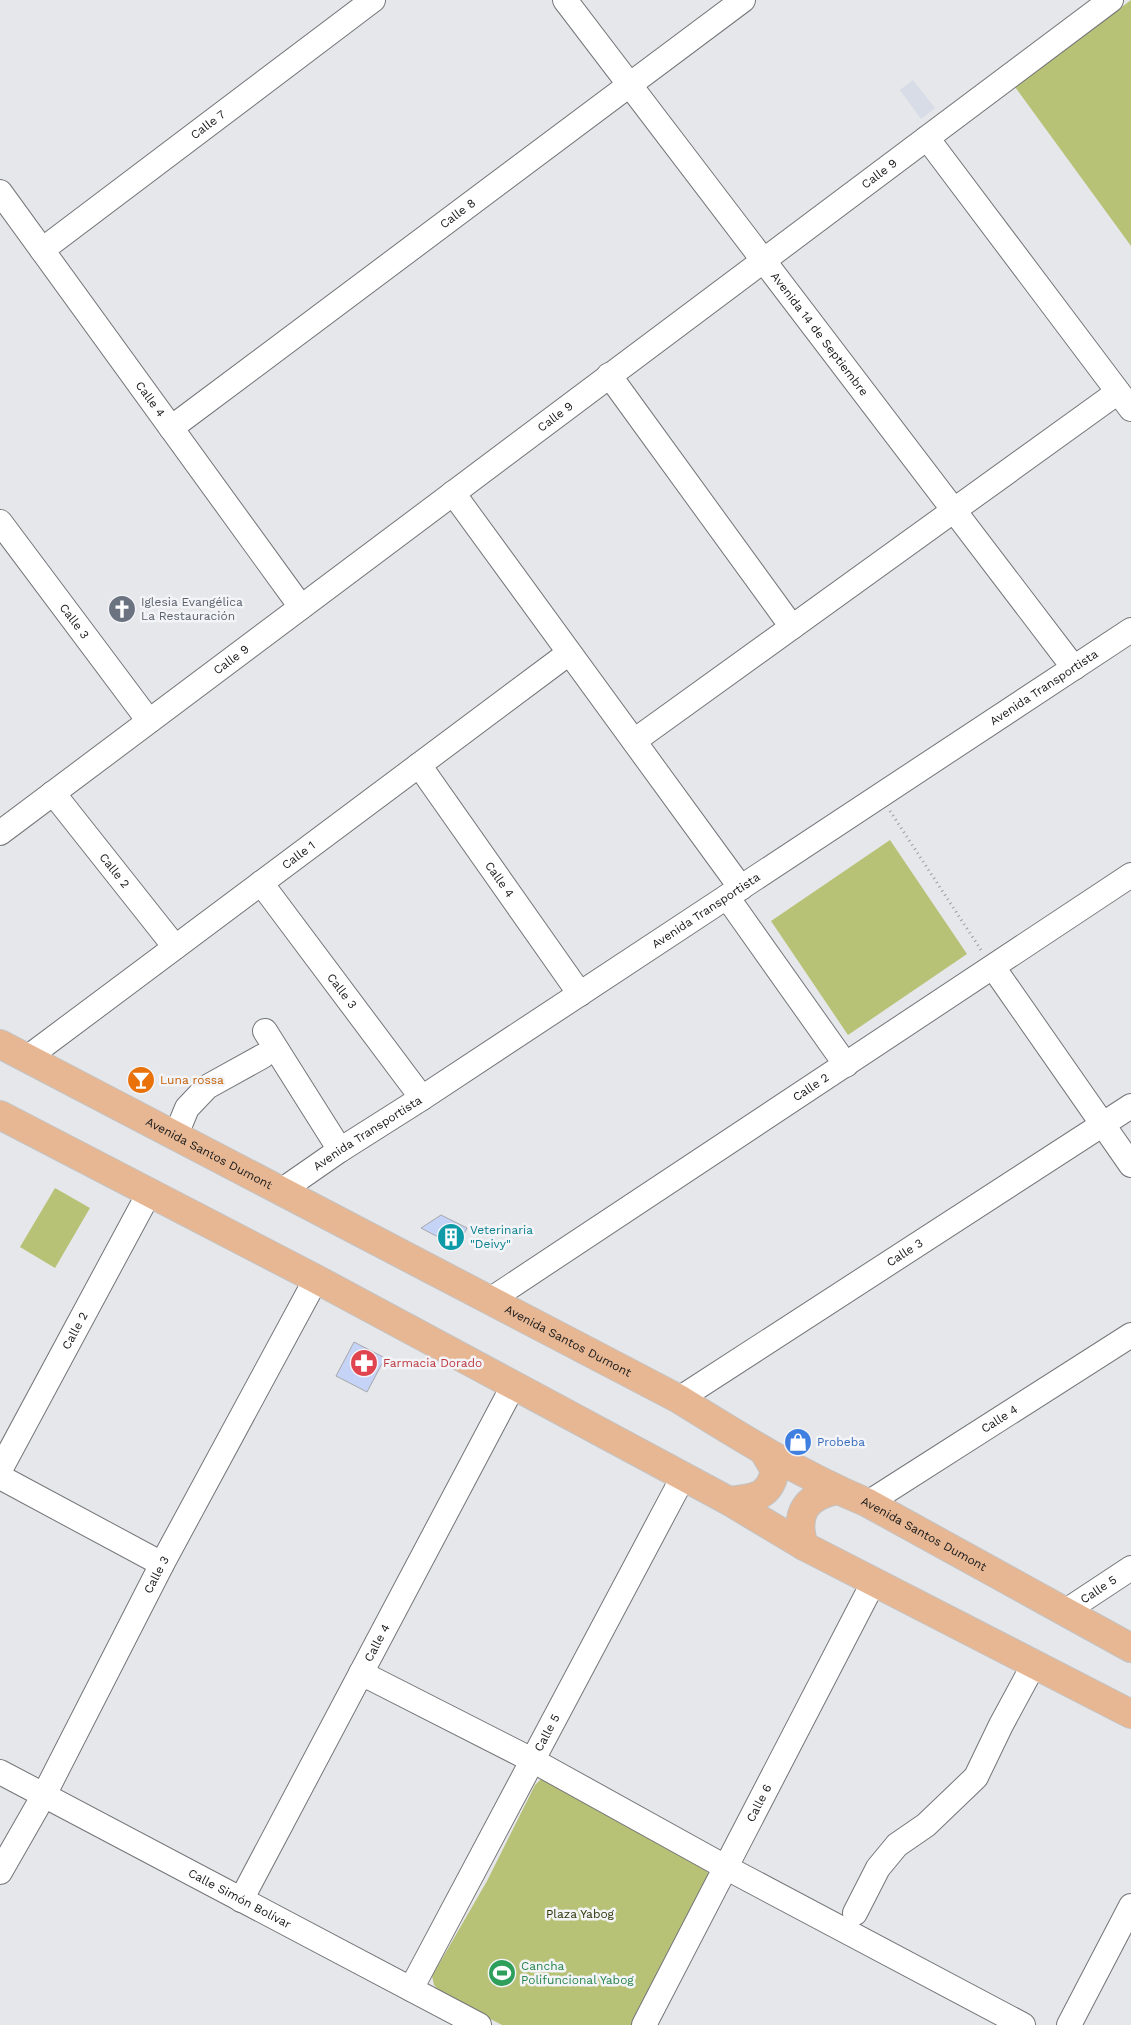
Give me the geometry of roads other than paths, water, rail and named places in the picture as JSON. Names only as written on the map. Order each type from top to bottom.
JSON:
[{"type":"main road","name":"Avenida Santos Dumont","points":[[0,1044],[679,1399],[763,1450],[838,1490],[868,1503],[1131,1648]]},
{"type":"main road","points":[[0,1115],[316,1279],[729,1501],[804,1546],[874,1580],[1131,1714]]},
{"type":"main road","points":[[729,1501],[753,1498],[763,1494],[773,1482],[775,1470],[763,1450]]},
{"type":"main road","points":[[804,1546],[799,1530],[801,1515],[809,1502],[822,1493],[838,1490]]},
{"type":"street","name":"Calle 7","points":[[42,250],[373,0]]},
{"type":"street","name":"Avenida 14 de Septiembre","points":[[565,0],[1074,668]]},
{"type":"street","name":"Calle 8","points":[[171,428],[743,0]]},
{"type":"street","name":"Calle 9","points":[[0,833],[1111,0]]},
{"type":"street","points":[[634,741],[954,511],[1124,400],[927,138]]},
{"type":"street","name":"Calle 4","points":[[0,192],[301,607]]},
{"type":"street","points":[[609,375],[792,626]]},
{"type":"street","points":[[452,493],[634,741],[846,1065]]},
{"type":"street","name":"Calle 3","points":[[0,522],[149,721]]},
{"type":"street","name":"Avenida Transportista","points":[[281,1191],[340,1150],[422,1098],[1131,630]]},
{"type":"street","name":"Calle 1","points":[[27,1058],[569,653]]},
{"type":"street","name":"Calle 4","points":[[420,765],[580,994]]},
{"type":"street","name":"Calle 2","points":[[53,793],[176,947]]},
{"type":"street","name":"Calle 2","points":[[490,1300],[1131,875]]},
{"type":"street","name":"Calle 3","points":[[261,884],[422,1098]]},
{"type":"street","points":[[993,967],[1131,1165]]},
{"type":"street","points":[[265,1031],[340,1150]]},
{"type":"street","points":[[175,1136],[187,1108],[207,1087],[263,1056]]},
{"type":"street","name":"Calle 3","points":[[679,1399],[1131,1106]]},
{"type":"street","name":"Calle 2","points":[[0,1470],[149,1193]]},
{"type":"street","name":"Calle 3","points":[[0,1872],[44,1795],[162,1564],[316,1279]]},
{"type":"street","name":"Calle 4","points":[[868,1503],[1131,1335]]},
{"type":"street","name":"Calle 4","points":[[241,1900],[513,1386]]},
{"type":"street","points":[[0,1477],[162,1564]]},
{"type":"street","name":"Calle 5","points":[[411,1989],[683,1477]]},
{"type":"street","name":"Calle 5","points":[[1066,1611],[1131,1568]]},
{"type":"street","name":"Calle 6","points":[[644,2025],[727,1868],[874,1580]]},
{"type":"street","points":[[855,1913],[878,1868],[897,1845],[926,1825],[976,1777],[1001,1724],[1034,1664]]},
{"type":"street","points":[[361,1673],[532,1760],[727,1868],[1023,2025]]},
{"type":"street","name":"Calle Simón Bolívar","points":[[0,1772],[479,2025]]},
{"type":"street","points":[[1069,2025],[1131,1906]]},
{"type":"place","name":"Iglesia Evangélica La Restauración","points":[[122,609]]},
{"type":"place","name":"Luna rossa","points":[[141,1080]]},
{"type":"place","name":"Veterinaria \"Deivy\"","points":[[451,1237]]},
{"type":"place","name":"Farmacia Dorado","points":[[364,1363]]},
{"type":"place","name":"Probeba","points":[[798,1442]]},
{"type":"place","name":"Cancha Polifuncional Yabog","points":[[502,1973]]},
{"type":"park label","name":"Plaza Yabog","points":[[580,1914]]}]
